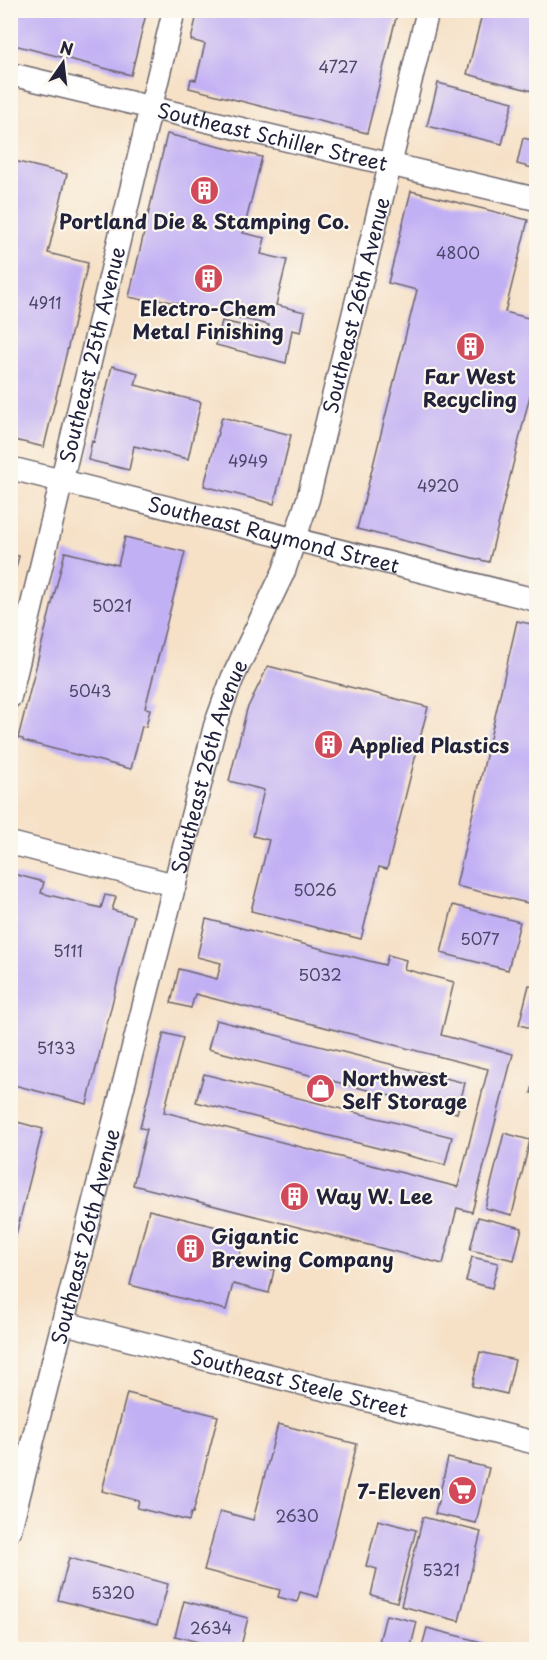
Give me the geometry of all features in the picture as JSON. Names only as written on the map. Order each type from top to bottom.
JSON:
[{"type":"street","name":"Southeast 25th Avenue","points":[[10,697],[174,10]]},
{"type":"street","name":"Southeast 26th Avenue","points":[[10,1530],[215,726],[223,701],[284,571],[308,499],[428,10]]},
{"type":"street","name":"Southeast Schiller Street","points":[[10,74],[537,199]]},
{"type":"street","name":"Southeast Raymond Street","points":[[10,468],[537,600]]},
{"type":"street","points":[[10,843],[175,885]]},
{"type":"street","name":"Southeast Steele Street","points":[[64,1323],[537,1443]]},
{"type":"building","points":[[10,10],[147,10],[131,75],[10,44]]},
{"type":"building","points":[[198,10],[398,10],[367,133],[189,88],[191,79],[196,80],[205,44],[191,40]]},
{"type":"building","points":[[483,10],[536,10],[536,92],[467,74]]},
{"type":"building","points":[[438,83],[513,102],[502,144],[427,126]]},
{"type":"building","points":[[167,134],[262,157],[243,233],[265,238],[261,254],[287,260],[276,305],[305,312],[301,332],[292,330],[286,363],[216,345],[222,321],[267,331],[269,325],[159,299],[157,303],[129,297]]},
{"type":"building","points":[[523,138],[536,141],[536,169],[517,164]]},
{"type":"building","points":[[10,160],[67,174],[48,253],[88,263],[44,447],[10,439]]},
{"type":"building","points":[[411,191],[528,220],[505,312],[536,320],[536,371],[489,562],[357,529],[417,290],[388,283]]},
{"type":"building","points":[[112,366],[138,373],[135,385],[201,402],[188,459],[134,446],[129,470],[88,460]]},
{"type":"building","points":[[222,417],[291,435],[274,504],[204,486]]},
{"type":"building","points":[[125,537],[185,552],[145,708],[150,709],[146,727],[142,726],[131,769],[18,738],[65,552],[118,565]]},
{"type":"building","points":[[10,554],[19,556],[11,587],[10,587]]},
{"type":"building","points":[[517,621],[536,625],[536,905],[456,886]]},
{"type":"building","name":"Applied Plastics","points":[[268,666],[428,707],[387,869],[379,867],[361,939],[251,911],[269,840],[253,836],[264,790],[229,781],[247,709]]},
{"type":"building","points":[[10,873],[44,882],[41,893],[101,908],[105,895],[116,897],[112,910],[134,916],[87,1104],[10,1084]]},
{"type":"building","points":[[453,905],[520,922],[508,970],[441,953]]},
{"type":"building","points":[[206,919],[385,965],[388,955],[406,960],[404,969],[454,982],[441,1035],[513,1054],[472,1212],[457,1208],[443,1264],[133,1185],[147,1129],[140,1128],[164,1033],[183,1038],[164,1112],[458,1187],[488,1069],[195,994],[191,1008],[171,1003],[179,969],[217,979],[221,963],[197,957]]},
{"type":"building","points":[[529,985],[536,987],[536,1029],[519,1025]]},
{"type":"building","points":[[216,1020],[465,1083],[457,1113],[208,1049]]},
{"type":"building","points":[[204,1074],[452,1137],[445,1165],[196,1102]]},
{"type":"building","points":[[536,1075],[536,1094],[531,1093]]},
{"type":"building","points":[[10,1120],[43,1129],[11,1254],[10,1254]]},
{"type":"building","points":[[504,1133],[530,1140],[512,1215],[485,1208]]},
{"type":"building","name":"Gigantic Brewing Company","points":[[149,1210],[245,1234],[238,1261],[274,1270],[269,1293],[233,1284],[226,1310],[130,1285]]},
{"type":"building","points":[[478,1217],[522,1228],[514,1260],[470,1250]]},
{"type":"building","points":[[472,1257],[498,1263],[492,1288],[466,1281]]},
{"type":"building","points":[[480,1352],[515,1360],[507,1394],[472,1386]]},
{"type":"building","points":[[127,1393],[218,1416],[189,1521],[137,1508],[139,1501],[102,1491]]},
{"type":"building","points":[[278,1424],[357,1444],[318,1597],[300,1592],[297,1602],[278,1597],[280,1590],[204,1570],[220,1511],[253,1520]]},
{"type":"building","name":"7-Eleven","points":[[448,1458],[489,1468],[476,1523],[435,1514]]},
{"type":"building","points":[[423,1517],[481,1532],[459,1621],[401,1606]]},
{"type":"building","points":[[378,1520],[416,1530],[397,1602],[371,1595],[377,1569],[366,1566]]},
{"type":"building","points":[[69,1558],[168,1584],[157,1625],[58,1600]]},
{"type":"building","points":[[184,1601],[248,1618],[240,1650],[229,1650],[175,1636]]},
{"type":"building","points":[[386,1615],[417,1622],[410,1650],[377,1650]]},
{"type":"building","points":[[427,1628],[497,1646],[496,1650],[421,1650]]},
{"type":"place","name":"Portland Die & Stamping Co.","points":[[204,190]]},
{"type":"place","name":"Electro-Chem Metal Finishing","points":[[208,278]]},
{"type":"place","name":"Far West Recycling","points":[[470,346]]},
{"type":"place","name":"Applied Plastics","points":[[328,745]]},
{"type":"place","name":"Northwest Self Storage","points":[[321,1089]]},
{"type":"place","name":"Way W. Lee","points":[[295,1196]]},
{"type":"place","name":"Gigantic Brewing Company","points":[[190,1248]]},
{"type":"place","name":"7-Eleven","points":[[462,1491]]}]
